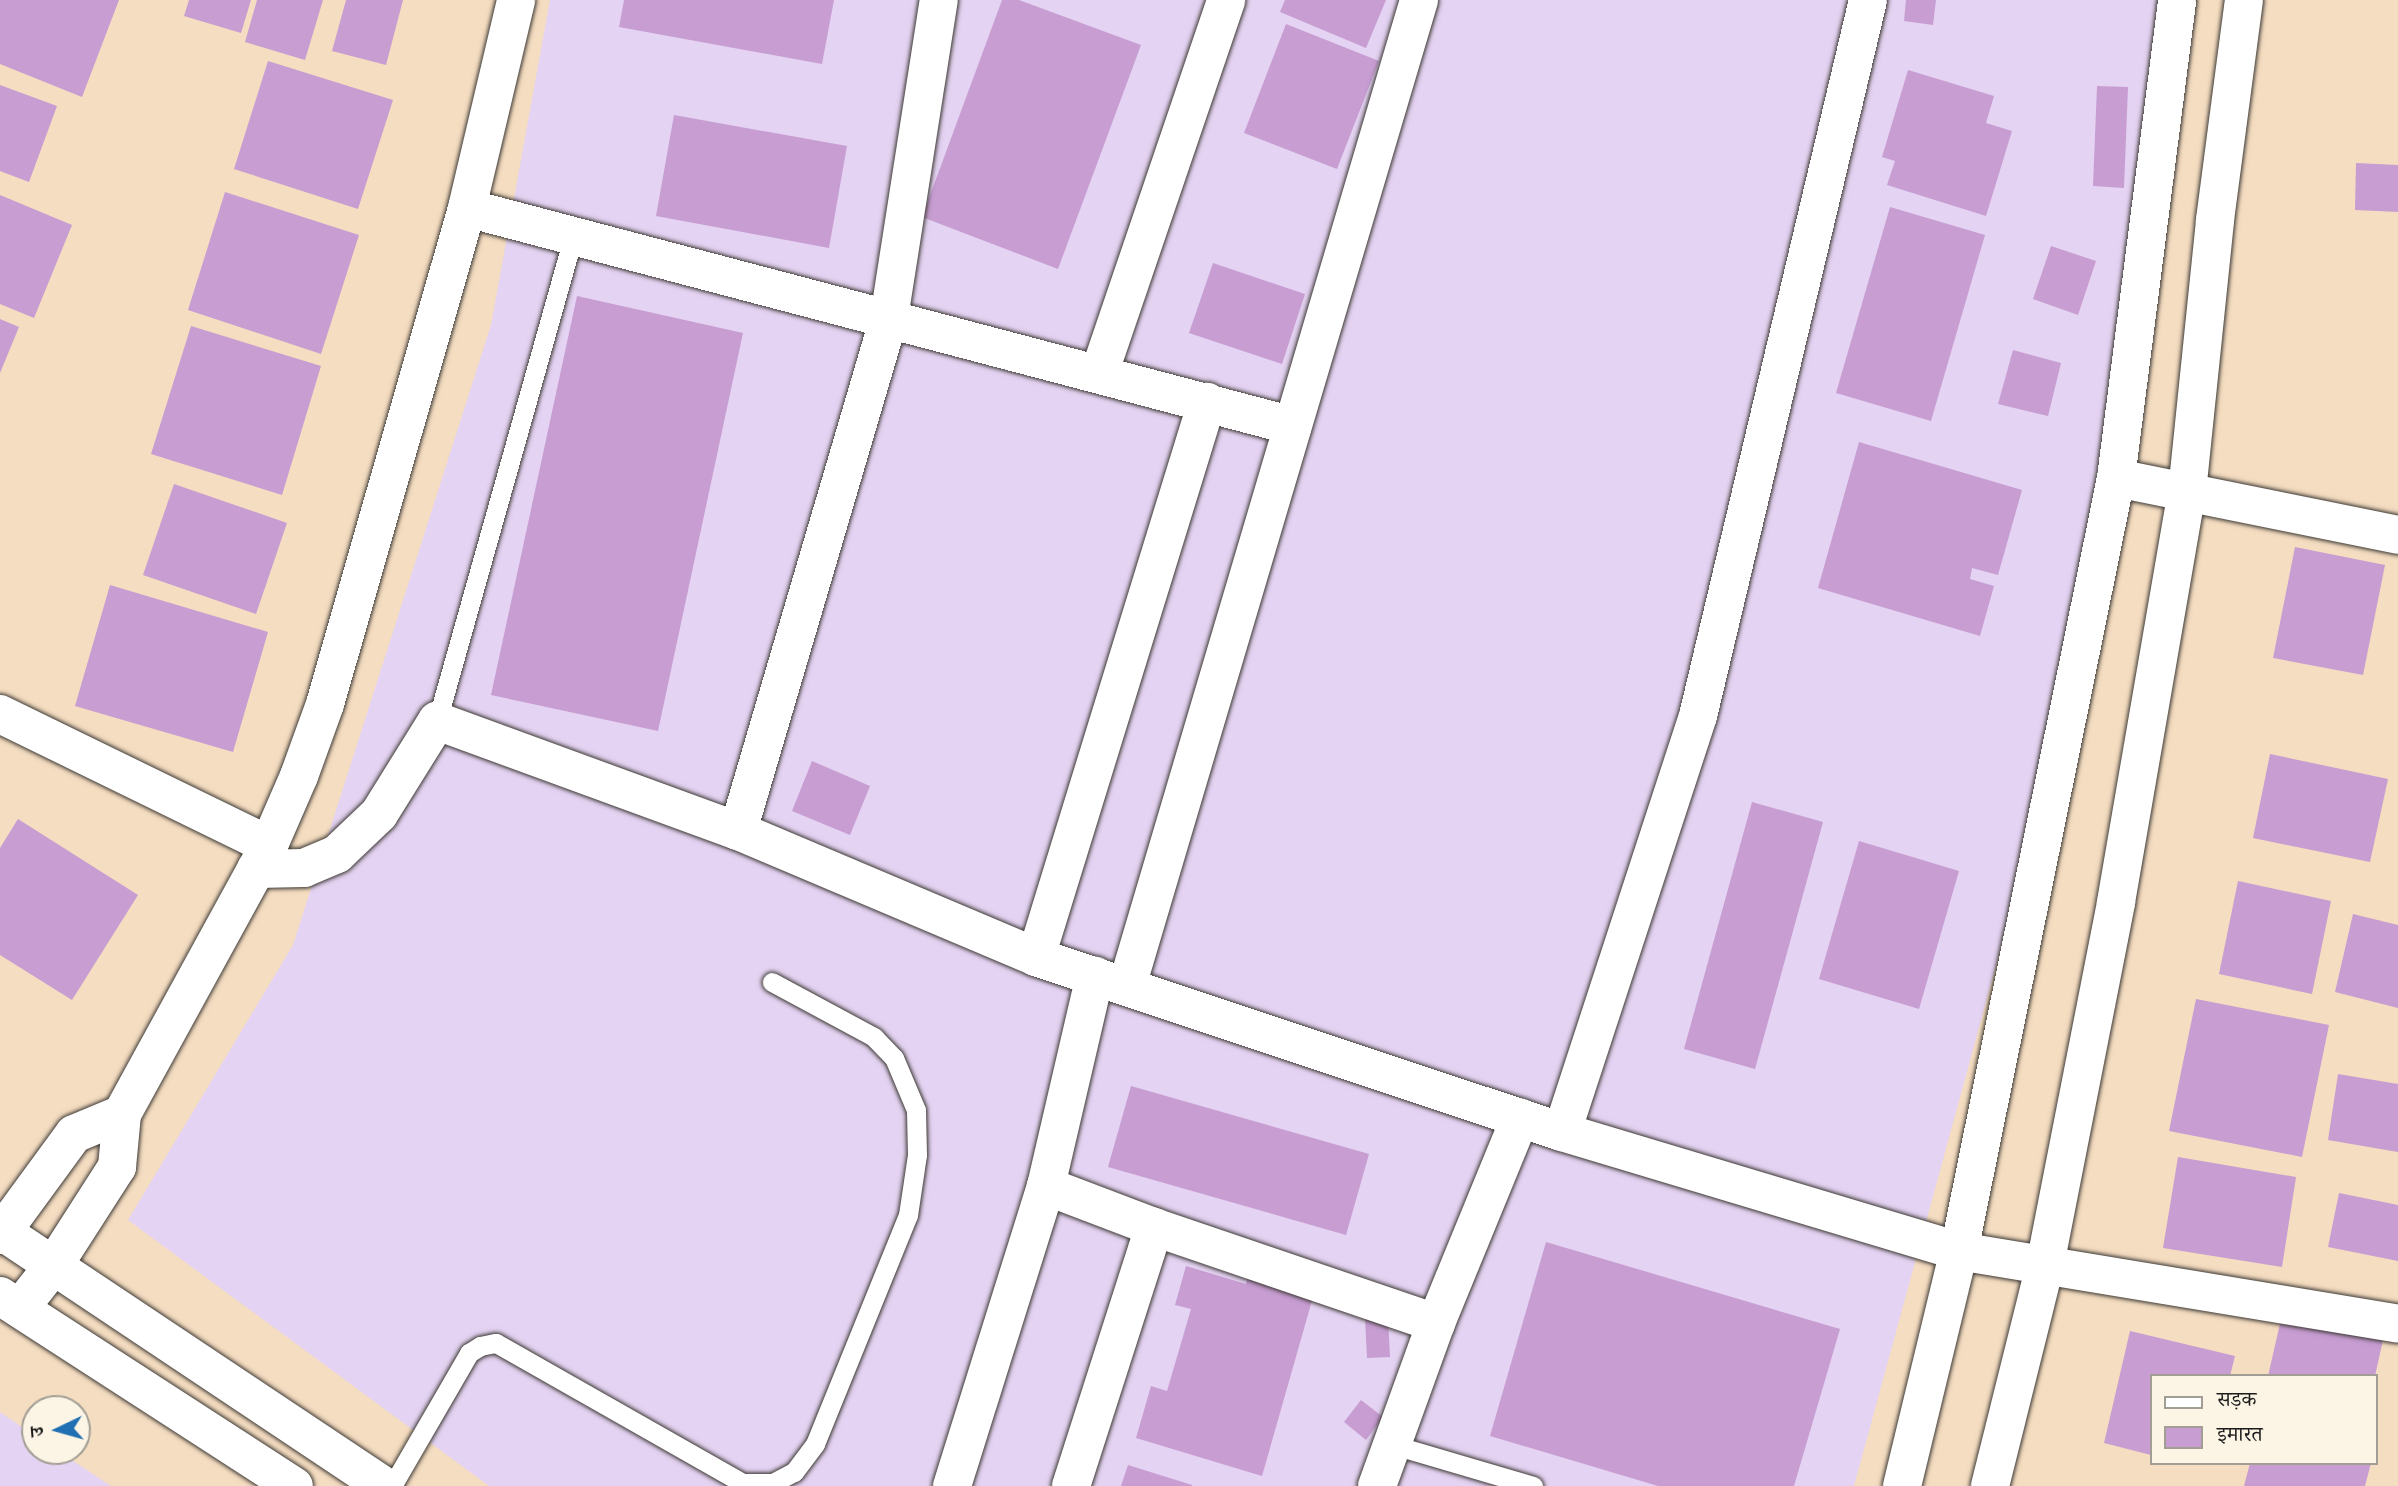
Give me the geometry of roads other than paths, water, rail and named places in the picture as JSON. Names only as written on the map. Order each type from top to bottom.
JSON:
[{"type":"street","points":[[295,1486],[7,1307],[54,1265],[117,1167],[122,1114],[262,857],[325,704],[467,208],[516,0]]},
{"type":"street","points":[[738,831],[889,318],[939,0]]},
{"type":"street","points":[[1099,374],[1226,0]]},
{"type":"street","points":[[952,1486],[1111,981],[1293,426],[1419,0]]},
{"type":"street","points":[[1562,1132],[1698,716],[1868,0]]},
{"type":"street","points":[[1902,1486],[1959,1251],[2116,478],[2177,0]]},
{"type":"street","points":[[1990,1486],[2045,1265],[2116,902],[2187,492],[2215,220],[2244,0]]},
{"type":"street","points":[[467,208],[574,234],[1293,426]]},
{"type":"street","points":[[1036,957],[1207,402]]},
{"type":"street","points":[[2116,478],[2398,535]]},
{"type":"street","points":[[0,714],[262,857],[304,868],[337,854],[379,814],[437,721],[738,831],[1036,957],[1562,1132],[1959,1251],[2398,1324]]},
{"type":"street","points":[[122,1114],[74,1134],[1,1232],[384,1486]]},
{"type":"street","points":[[1377,1486],[1436,1323],[1520,1118]]},
{"type":"street","points":[[1046,1186],[1153,1227],[1436,1323]]},
{"type":"street","points":[[1071,1486],[1153,1227]]},
{"type":"lane","points":[[437,721],[574,234]]},
{"type":"lane","points":[[392,1486],[469,1353],[480,1346],[496,1343],[742,1483],[773,1483],[794,1472],[815,1444],[908,1214],[917,1155],[916,1110],[894,1058],[874,1037],[772,982]]},
{"type":"lane","points":[[1394,1445],[1533,1486]]}]
